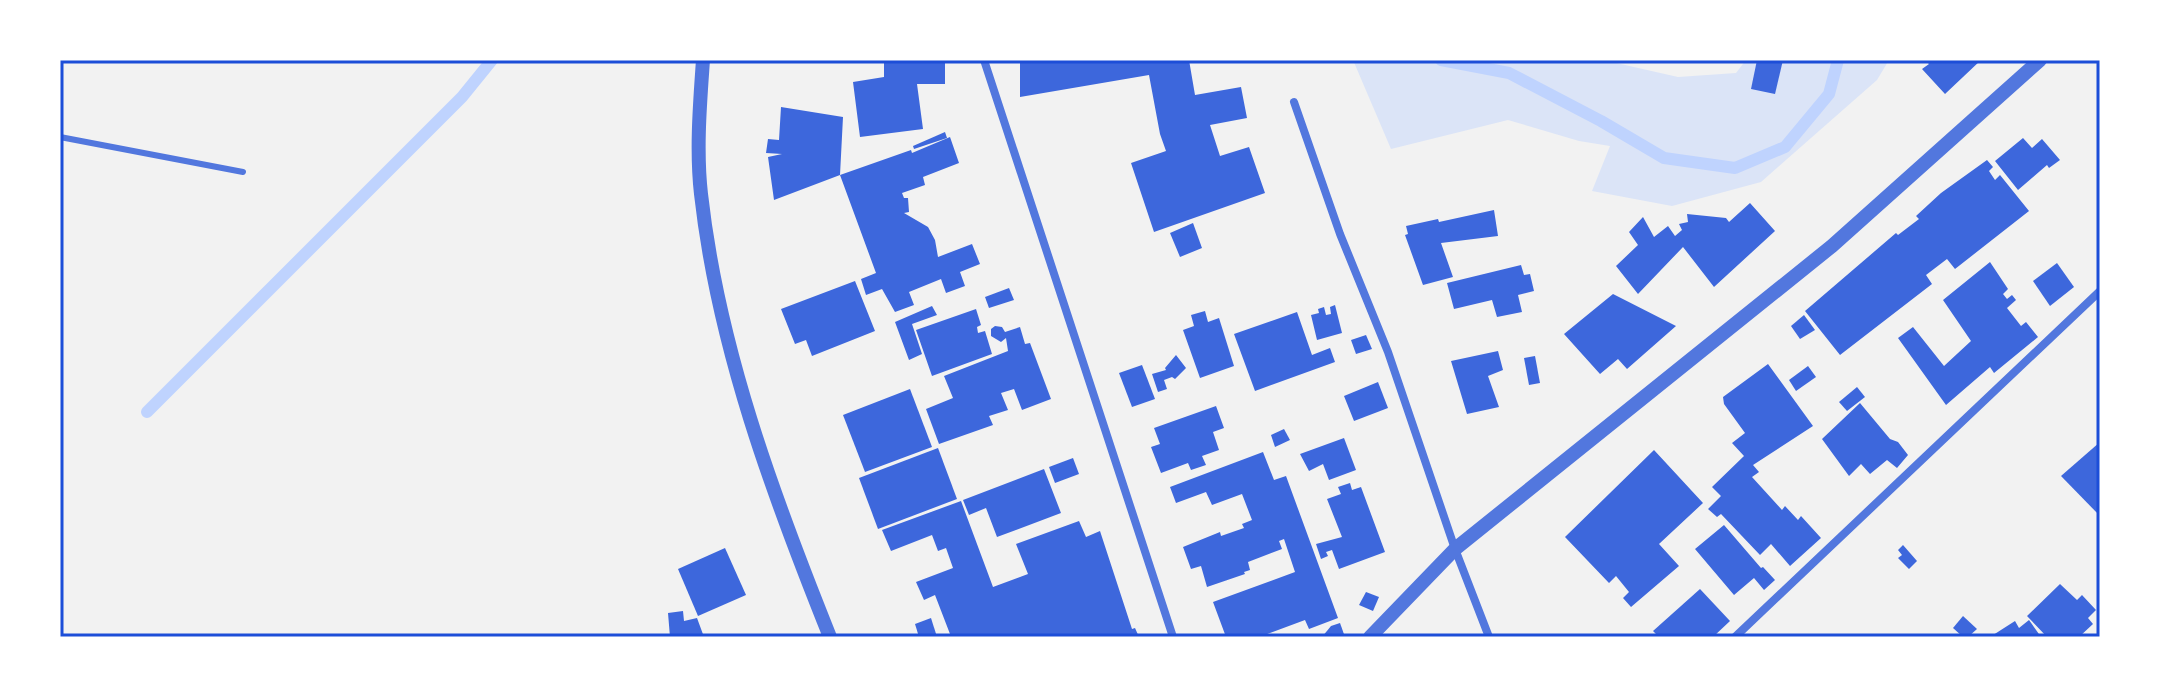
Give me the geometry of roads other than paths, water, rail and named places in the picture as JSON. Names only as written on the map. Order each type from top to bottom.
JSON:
[{"type":"street","points":[[703,60],[700,190],[713,279],[740,383],[788,531],[830,637]]},
{"type":"street","points":[[984,60],[1173,637]]},
{"type":"street","points":[[1370,637],[1455,549],[1832,246],[2040,60]]},
{"type":"street","points":[[1294,102],[1340,234],[1388,352],[1455,549],[1489,637]]},
{"type":"street","points":[[1735,637],[2100,291]]},
{"type":"lane","points":[[60,137],[243,172]]},
{"type":"waterway","points":[[147,412],[462,97],[492,60]]},
{"type":"waterway","points":[[1441,60],[1509,73],[1664,158],[1735,168],[1785,147],[1829,94],[1838,60]]}]
